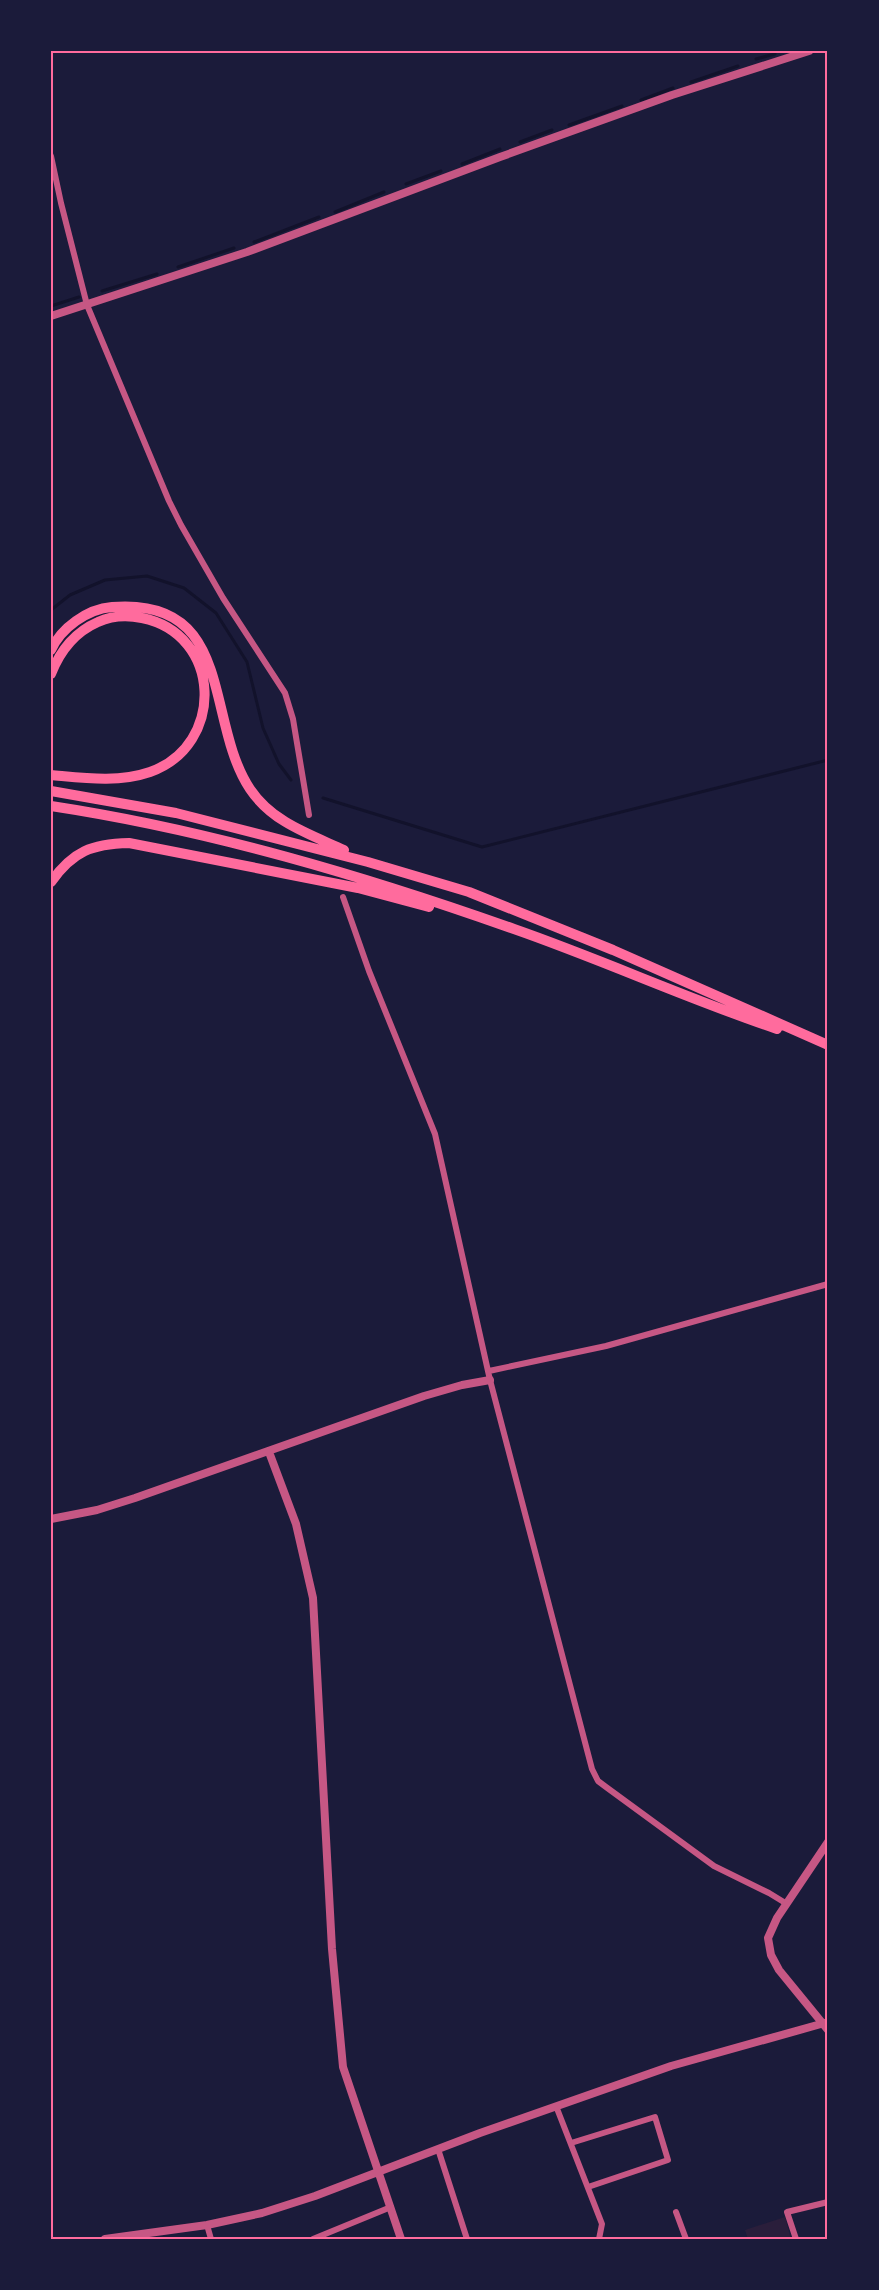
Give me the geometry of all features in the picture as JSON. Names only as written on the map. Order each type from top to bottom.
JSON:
[{"type":"highway","points":[[51,650],[65,630],[83,617],[104,608],[132,606],[155,610],[177,620],[195,638],[207,658],[239,769],[265,809],[288,824],[368,862]]},
{"type":"highway","points":[[51,674],[56,660],[83,628],[107,618],[132,616],[155,621],[175,632],[190,647],[199,662],[206,690],[204,714],[196,734],[184,750],[168,763],[136,775],[105,780],[51,775]]},
{"type":"highway","points":[[51,790],[176,813],[368,862],[469,892],[613,950],[828,1046]]},
{"type":"highway","points":[[51,806],[172,829],[362,878],[517,930],[736,1015],[828,1046]]},
{"type":"highway","points":[[51,882],[68,861],[91,847],[129,843],[358,888],[517,930]]},
{"type":"street","points":[[51,316],[247,252],[459,171],[672,95],[809,51]]},
{"type":"street","points":[[51,156],[87,304],[181,525],[237,621],[285,693],[293,719],[309,815]]},
{"type":"street","points":[[343,897],[369,971],[435,1134],[490,1380],[592,1769],[598,1781],[714,1866],[787,1904]]},
{"type":"street","points":[[489,1371],[606,1346],[828,1284]]},
{"type":"street","points":[[51,1519],[97,1510],[135,1498],[424,1396],[490,1380]]},
{"type":"street","points":[[269,1452],[296,1524],[313,1598],[332,1949],[343,2067],[401,2239]]},
{"type":"street","points":[[105,2239],[207,2225],[262,2213],[671,2066],[826,2025],[780,1970],[768,1946],[770,1931],[828,1842]]},
{"type":"street","points":[[556,2106],[602,2224],[599,2239]]},
{"type":"street","points":[[571,2143],[655,2117],[668,2160],[588,2187]]},
{"type":"street","points":[[438,2149],[467,2239]]},
{"type":"street","points":[[796,2239],[787,2212],[828,2202]]},
{"type":"street","points":[[313,2239],[391,2207]]},
{"type":"street","points":[[676,2212],[686,2239]]},
{"type":"street","points":[[207,2225],[211,2239]]},
{"type":"shaded area","points":[[785,2217],[791,2239],[748,2239],[745,2230]]},
{"type":"waterway","points":[[756,59],[775,54]]},
{"type":"waterway","points":[[691,82],[738,66]]},
{"type":"waterway","points":[[641,100],[673,88]]},
{"type":"waterway","points":[[569,125],[622,106]]},
{"type":"waterway","points":[[520,142],[552,130]]},
{"type":"waterway","points":[[462,164],[500,149]]},
{"type":"waterway","points":[[406,184],[441,171]]},
{"type":"waterway","points":[[335,212],[384,192]]},
{"type":"waterway","points":[[254,242],[319,217]]},
{"type":"waterway","points":[[178,267],[234,248]]},
{"type":"waterway","points":[[102,291],[157,274]]},
{"type":"waterway","points":[[51,306],[79,297]]},
{"type":"waterway","points":[[51,610],[70,595],[105,580],[147,576],[184,588],[216,613],[247,662],[263,728],[279,764],[291,780]]},
{"type":"waterway","points":[[323,798],[482,847],[828,760]]}]
